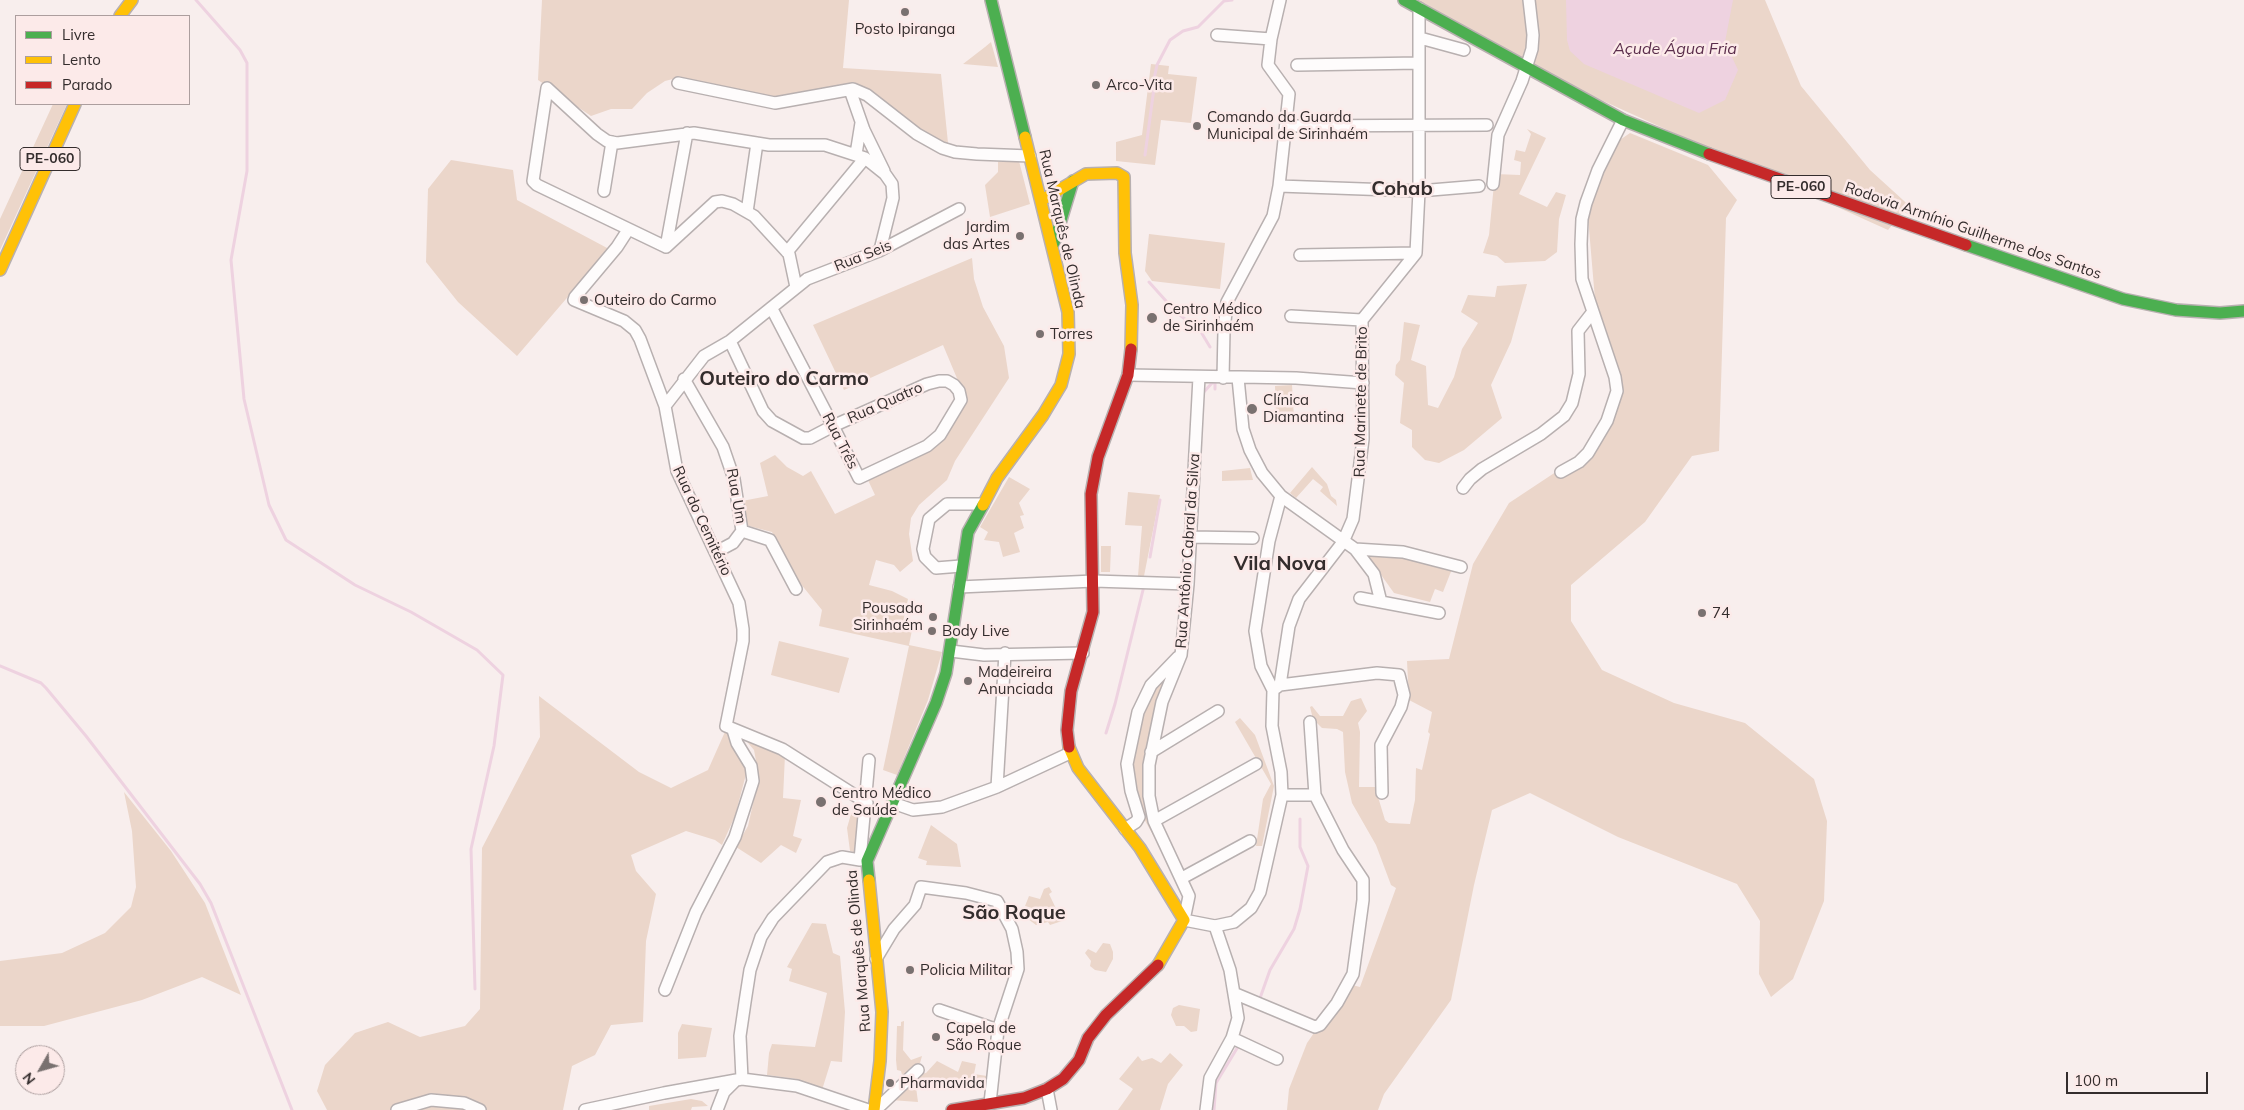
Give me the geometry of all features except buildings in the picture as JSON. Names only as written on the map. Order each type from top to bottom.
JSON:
[{"type":"main road","points":[[121,15],[132,0]]},
{"type":"main road","name":"Rua Marquês de Olinda","points":[[872,1109],[880,1061],[882,1012],[864,861],[893,803],[936,703],[950,651],[961,566],[968,532],[981,504],[1043,415],[1061,385],[1069,340],[1068,312],[1053,244],[991,0]]},
{"type":"main road","name":"Rodovia Armínio Guilherme dos Santos","points":[[1404,0],[1623,120],[1717,158],[2093,290],[2176,310],[2220,314],[2244,311]]},
{"type":"main road","name":"PE-060","points":[[0,270],[75,105]]},
{"type":"main road","points":[[952,1110],[1010,1105],[1047,1089],[1074,1067],[1094,1030],[1117,1004],[1161,962],[1184,920],[1140,848],[1091,788],[1070,753],[1067,730],[1067,713],[1093,612],[1094,582],[1091,494],[1098,457],[1128,375],[1132,305],[1125,253],[1124,177],[1117,173],[1092,173],[1073,181],[1042,200]]},
{"type":"main road","points":[[1053,244],[1073,181]]},
{"type":"street","name":"Rua Antônio Cabral da Silva","points":[[1184,920],[1190,900],[1182,878],[1154,821],[1149,796],[1149,765],[1162,702],[1181,655],[1188,584],[1190,537],[1212,378],[1224,331],[1227,302],[1271,221],[1279,186],[1289,94],[1268,64],[1271,39],[1280,0]]},
{"type":"street","points":[[1493,184],[1498,135],[1532,49],[1533,35],[1529,0]]},
{"type":"street","points":[[1300,255],[1416,253],[1420,127],[1419,8]]},
{"type":"street","points":[[1217,35],[1271,39]]},
{"type":"street","points":[[1420,38],[1464,50]]},
{"type":"street","points":[[1297,66],[1419,63]]},
{"type":"street","points":[[678,83],[775,103],[850,90],[867,95],[917,134],[942,148],[955,152],[1030,156]]},
{"type":"street","points":[[666,248],[537,185],[533,177],[546,88],[596,134],[612,142],[632,143],[687,133],[757,143],[825,145],[860,156],[889,179]]},
{"type":"street","points":[[850,90],[861,122],[889,179],[893,198],[880,250]]},
{"type":"street","points":[[1561,472],[1579,462],[1588,453],[1615,404],[1617,390],[1615,377],[1582,279],[1582,219],[1598,170],[1623,120]]},
{"type":"street","points":[[787,252],[860,156],[861,122]]},
{"type":"street","points":[[1286,126],[1420,127],[1487,125]]},
{"type":"street","points":[[666,248],[687,133]]},
{"type":"street","points":[[604,191],[612,142]]},
{"type":"street","points":[[747,212],[757,143]]},
{"type":"street","points":[[1279,186],[1419,191],[1479,186]]},
{"type":"street","points":[[666,248],[715,202],[722,201],[733,204],[747,212],[767,229],[787,252],[796,287]]},
{"type":"street","name":"Rua Seis","points":[[730,341],[807,279],[880,250],[959,209]]},
{"type":"street","name":"Rua do Cemitério","points":[[628,230],[617,247],[574,297],[574,300],[617,317],[635,330],[656,379],[664,406],[677,471],[739,603],[743,629],[726,726],[733,730]]},
{"type":"street","name":"Rua Marinete de Brito","points":[[1215,926],[1226,925],[1239,919],[1257,899],[1282,795],[1281,772],[1272,726],[1276,687],[1284,647],[1294,611],[1303,593],[1343,542],[1353,519],[1363,439],[1362,320],[1416,253]]},
{"type":"street","name":"Rua Três","points":[[772,309],[859,478],[927,446]]},
{"type":"street","points":[[1463,488],[1482,469],[1541,434],[1564,416],[1572,403],[1579,374],[1578,331],[1592,313]]},
{"type":"street","points":[[1291,316],[1362,320]]},
{"type":"street","points":[[664,406],[704,356],[730,341]]},
{"type":"street","name":"Rua Quatro","points":[[730,341],[760,406],[772,421],[803,438],[810,438],[833,426],[939,381],[947,381],[959,391],[961,400],[940,434],[927,446]]},
{"type":"street","points":[[1128,375],[1296,378],[1363,383]]},
{"type":"street","points":[[1238,378],[1243,429],[1250,450],[1264,476],[1281,496],[1343,542],[1355,548],[1403,552],[1461,567]]},
{"type":"street","name":"Rua Um","points":[[684,379],[728,458],[734,479],[742,531],[732,543],[716,552]]},
{"type":"street","points":[[1281,496],[1269,541],[1255,631],[1261,666],[1276,687],[1377,673],[1398,675],[1404,695],[1401,707],[1381,745],[1382,793]]},
{"type":"street","points":[[961,566],[936,568],[925,557],[923,549],[930,520],[947,504],[981,504]]},
{"type":"street","points":[[742,531],[770,540],[796,589]]},
{"type":"street","points":[[1190,537],[1253,538]]},
{"type":"street","points":[[1355,548],[1374,574],[1381,602]]},
{"type":"street","points":[[959,588],[1094,582],[1188,584]]},
{"type":"street","points":[[1360,598],[1440,613]]},
{"type":"street","points":[[950,651],[967,654],[1083,653]]},
{"type":"street","points":[[997,787],[1005,653]]},
{"type":"street","points":[[1125,829],[1136,822],[1139,817],[1131,792],[1127,764],[1138,712],[1158,676],[1181,655]]},
{"type":"street","points":[[1151,752],[1218,711]]},
{"type":"street","points":[[1236,994],[1312,1026],[1318,1026],[1350,981],[1364,900],[1362,880],[1340,845],[1315,795],[1310,722]]},
{"type":"street","points":[[733,730],[782,748],[867,803]]},
{"type":"street","points":[[665,990],[696,912],[732,845],[753,781],[751,766],[737,743],[733,730]]},
{"type":"street","points":[[893,803],[919,811],[942,807],[997,787],[1070,753]]},
{"type":"street","points":[[739,1080],[740,1036],[744,1002],[750,970],[761,937],[772,918],[827,862],[842,857],[864,861],[869,760]]},
{"type":"street","points":[[1154,821],[1256,764]]},
{"type":"street","points":[[1282,795],[1315,795]]},
{"type":"street","points":[[1182,878],[1250,841]]},
{"type":"street","points":[[876,959],[894,929],[916,904],[921,887],[966,893],[997,902],[1012,929],[1018,961],[1015,982],[998,1030],[990,1107]]},
{"type":"street","points":[[1184,920],[1215,926],[1236,994],[1238,1018],[1232,1038],[1210,1078],[1206,1110]]},
{"type":"street","points":[[939,1010],[998,1030]]},
{"type":"street","points":[[1232,1038],[1277,1058]]},
{"type":"street","points":[[585,1110],[739,1080],[797,1086],[872,1109],[881,1105],[918,1070]]},
{"type":"street","points":[[718,1108],[724,1092],[739,1080]]},
{"type":"street","points":[[697,1087],[713,1096],[718,1108]]},
{"type":"street","points":[[1047,1089],[1051,1110]]},
{"type":"street","points":[[628,1110],[651,1096]]},
{"type":"street","points":[[397,1110],[431,1100],[449,1100],[464,1103],[480,1110]]},
{"type":"shaded area","points":[[542,0],[849,0],[843,68],[941,74],[948,143],[933,139],[862,86],[842,84],[804,94],[770,98],[677,78],[665,81],[647,93],[632,109],[611,109],[591,116],[538,80]]},
{"type":"shaded area","points":[[1399,0],[1765,0],[1801,86],[1870,170],[1925,220],[1903,212],[1888,230],[1526,66]]},
{"type":"shaded area","points":[[991,42],[998,67],[963,64],[985,47]]},
{"type":"shaded area","points":[[1151,64],[1169,66],[1168,74],[1197,77],[1191,123],[1161,120],[1155,165],[1116,161],[1116,142],[1142,135]]},
{"type":"shaded area","points":[[53,105],[67,105],[0,250],[0,219]]},
{"type":"shaded area","points":[[1527,129],[1546,138],[1519,194],[1547,207],[1556,192],[1566,195],[1559,219],[1557,252],[1545,261],[1505,263],[1497,256],[1483,253],[1489,235],[1495,174],[1520,175],[1521,162],[1514,160],[1516,150],[1525,152],[1531,134]]},
{"type":"shaded area","points":[[1630,133],[1708,165],[1737,200],[1726,218],[1719,451],[1692,456],[1645,522],[1571,585],[1571,621],[1602,670],[1674,703],[1745,723],[1814,779],[1827,821],[1824,901],[1793,979],[1771,997],[1759,974],[1760,921],[1737,884],[1618,837],[1530,793],[1492,810],[1474,885],[1451,1000],[1384,1094],[1378,1110],[1287,1110],[1289,1089],[1307,1043],[1348,984],[1360,987],[1396,888],[1391,885],[1376,845],[1352,803],[1345,772],[1343,732],[1337,729],[1322,728],[1313,719],[1310,707],[1312,706],[1320,716],[1343,716],[1351,701],[1361,698],[1367,711],[1358,723],[1360,732],[1359,787],[1375,787],[1385,820],[1389,823],[1410,824],[1415,800],[1416,768],[1422,770],[1430,734],[1428,732],[1432,712],[1409,700],[1407,661],[1449,659],[1473,564],[1509,503],[1586,452],[1616,404],[1596,311],[1588,217],[1597,182],[1614,144]]},
{"type":"shaded area","points":[[451,160],[513,170],[517,200],[609,249],[517,356],[458,302],[426,262],[428,189]]},
{"type":"shaded area","points":[[1019,161],[1030,204],[990,217],[985,185],[998,172],[998,162]]},
{"type":"shaded area","points":[[1149,234],[1225,243],[1220,289],[1152,281],[1145,271]]},
{"type":"shaded area","points":[[972,258],[974,279],[983,307],[1004,346],[1009,378],[955,461],[947,480],[919,505],[911,518],[909,534],[913,561],[900,572],[894,565],[876,560],[869,585],[892,591],[908,599],[903,622],[913,625],[909,645],[942,652],[928,700],[897,775],[883,770],[909,646],[819,626],[822,610],[800,583],[772,532],[745,525],[742,501],[768,496],[760,463],[775,455],[787,467],[803,476],[811,471],[835,514],[875,495],[867,478],[928,450],[964,395],[943,345],[844,390],[813,325]]},
{"type":"shaded area","points":[[1527,284],[1511,342],[1491,385],[1502,418],[1464,450],[1439,463],[1425,460],[1412,447],[1412,430],[1400,423],[1404,383],[1395,375],[1396,365],[1400,360],[1404,322],[1420,325],[1411,360],[1426,366],[1428,405],[1438,408],[1454,377],[1462,349],[1478,323],[1461,312],[1468,295],[1495,297],[1497,286]]},
{"type":"shaded area","points":[[1292,385],[1294,418],[1276,418],[1275,386]]},
{"type":"shaded area","points":[[1312,467],[1327,484],[1331,496],[1336,500],[1337,506],[1320,491],[1323,487],[1313,479],[1296,498],[1290,493]]},
{"type":"shaded area","points":[[1250,468],[1253,480],[1222,481],[1222,471]]},
{"type":"shaded area","points":[[1009,477],[1030,489],[1019,503],[1024,515],[1020,516],[1024,528],[1014,533],[1020,552],[1003,557],[999,542],[984,540],[988,532],[980,527]]},
{"type":"shaded area","points":[[1128,492],[1160,495],[1144,576],[1138,576],[1142,526],[1125,525]]},
{"type":"shaded area","points":[[1101,546],[1111,546],[1110,572],[1101,572]]},
{"type":"shaded area","points":[[1364,551],[1424,558],[1452,569],[1443,592],[1435,589],[1430,602],[1394,593]]},
{"type":"shaded area","points":[[779,641],[849,658],[839,693],[771,675]]},
{"type":"shaded area","points":[[1172,669],[1147,763],[1161,845],[1159,846],[1142,815],[1130,766],[1140,716],[1160,679]]},
{"type":"shaded area","points":[[539,696],[639,772],[671,788],[708,770],[728,725],[749,763],[735,816],[722,845],[715,840],[686,831],[631,855],[636,871],[656,894],[646,941],[643,1022],[611,1025],[595,1055],[572,1066],[563,1110],[327,1110],[317,1091],[325,1065],[355,1033],[388,1022],[420,1037],[465,1026],[480,1009],[482,848],[540,737]]},
{"type":"shaded area","points":[[1240,718],[1255,735],[1274,786],[1262,846],[1256,846],[1263,799],[1271,784],[1235,722]]},
{"type":"shaded area","points":[[743,737],[785,755],[783,798],[801,800],[793,836],[802,839],[796,853],[781,845],[761,863],[736,847],[748,826],[759,777],[754,750]]},
{"type":"shaded area","points":[[124,792],[171,851],[205,903],[241,995],[202,977],[142,1000],[44,1026],[0,1026],[0,961],[62,953],[105,933],[131,907],[136,887],[132,831]]},
{"type":"shaded area","points":[[860,807],[858,853],[850,851],[847,828],[851,814]]},
{"type":"shaded area","points":[[931,825],[957,844],[961,867],[926,865],[927,861],[918,858]]},
{"type":"shaded area","points":[[1049,887],[1052,892],[1049,894],[1062,921],[1050,925],[1048,922],[1036,925],[1028,919],[1032,908],[1025,906],[1029,896],[1040,899],[1044,889]]},
{"type":"shaded area","points":[[812,923],[826,924],[833,953],[840,956],[845,1012],[842,1062],[831,1061],[822,1090],[797,1079],[767,1075],[769,1053],[772,1044],[815,1047],[827,993],[789,981],[792,969],[787,967]]},
{"type":"shaded area","points":[[1103,943],[1110,944],[1113,952],[1113,959],[1106,972],[1095,970],[1090,966],[1091,961],[1085,953],[1088,949],[1096,953]]},
{"type":"shaded area","points":[[1179,1005],[1200,1009],[1197,1031],[1191,1032],[1184,1026],[1176,1026],[1171,1015],[1173,1008]]},
{"type":"shaded area","points":[[904,1021],[903,1050],[911,1060],[922,1056],[920,1063],[905,1076],[902,1075],[901,1071],[897,1070],[896,1060],[897,1026],[901,1026],[901,1022]]},
{"type":"shaded area","points":[[682,1024],[712,1028],[706,1057],[678,1059],[678,1033]]},
{"type":"shaded area","points":[[1170,1053],[1183,1065],[1168,1084],[1160,1110],[1118,1110],[1133,1089],[1119,1079],[1138,1056],[1142,1061],[1152,1058],[1161,1063]]},
{"type":"shaded area","points":[[937,1061],[958,1072],[962,1061],[976,1064],[974,1074],[987,1076],[985,1086],[969,1090],[968,1086],[945,1090],[944,1085],[916,1087],[918,1102],[891,1100],[919,1074],[926,1073]]},
{"type":"shaded area","points":[[691,1099],[702,1101],[708,1106],[692,1107],[691,1110],[649,1110],[649,1106]]},
{"type":"water","name":"Açude Água Fria","points":[[1566,0],[1733,0],[1725,42],[1738,70],[1725,100],[1699,113],[1584,64],[1570,51],[1567,40]]},
{"type":"waterway","points":[[196,0],[240,50],[247,63],[247,171],[231,260],[244,399],[269,505],[286,540],[355,585],[411,612],[477,650],[503,675],[494,746],[471,849],[475,989]]},
{"type":"waterway","points":[[1145,155],[1157,65],[1170,40],[1183,31],[1198,27],[1224,1],[1232,0]]},
{"type":"waterway","points":[[1149,282],[1175,311],[1201,332],[1210,347]]},
{"type":"waterway","points":[[1203,393],[1212,383],[1215,383],[1215,389]]},
{"type":"waterway","points":[[1150,557],[1160,500]]},
{"type":"waterway","points":[[1106,733],[1144,586]]},
{"type":"waterway","points":[[0,666],[41,683],[46,688],[86,736],[200,884],[211,903],[292,1110]]},
{"type":"waterway","points":[[1259,1001],[1270,970],[1294,929],[1300,909],[1308,866],[1300,847],[1300,819]]},
{"type":"waterway","points":[[1214,1110],[1216,1083],[1239,1045]]},
{"type":"traffic: fast","points":[[991,0],[1025,137]]},
{"type":"traffic: fast","points":[[1404,0],[1623,120],[1709,154]]},
{"type":"traffic: fast","points":[[1054,243],[1073,181]]},
{"type":"traffic: fast","points":[[1966,245],[2123,299],[2176,310],[2220,313],[2244,311]]},
{"type":"traffic: fast","points":[[869,880],[867,861],[936,703],[946,673],[968,532],[983,505]]},
{"type":"traffic: slow","points":[[121,15],[132,0]]},
{"type":"traffic: slow","points":[[0,270],[75,105]]},
{"type":"traffic: slow","points":[[983,505],[997,478],[1043,415],[1061,385],[1069,354],[1068,312],[1025,137]]},
{"type":"traffic: slow","points":[[1042,200],[1086,174],[1117,173],[1124,177],[1125,253],[1132,305],[1131,349]]},
{"type":"traffic: slow","points":[[1069,747],[1078,768],[1140,848],[1184,920],[1158,965]]},
{"type":"traffic: slow","points":[[869,880],[882,1012],[880,1061],[874,1110]]},
{"type":"traffic: jam","points":[[1709,154],[1966,245]]},
{"type":"traffic: jam","points":[[1069,747],[1067,730],[1071,691],[1093,612],[1091,494],[1098,457],[1128,375],[1131,349]]},
{"type":"traffic: jam","points":[[952,1110],[1024,1098],[1047,1089],[1063,1079],[1079,1060],[1088,1038],[1106,1015],[1158,965]]},
{"type":"place","name":"Posto Ipiranga","points":[[905,12]]},
{"type":"place","name":"Arco-Vita","points":[[1096,85]]},
{"type":"place","name":"Comando da Guarda Municipal de Sirinhaém","points":[[1197,126]]},
{"type":"place","name":"Jardim das Artes","points":[[1020,236]]},
{"type":"place","name":"Outeiro do Carmo","points":[[584,300]]},
{"type":"place","name":"Centro Médico de Sirinhaém","points":[[1152,318]]},
{"type":"place","name":"Torres","points":[[1040,334]]},
{"type":"place","name":"Clínica Diamantina","points":[[1252,409]]},
{"type":"place","name":"74","points":[[1702,613]]},
{"type":"place","name":"Pousada Sirinhaém","points":[[933,617]]},
{"type":"place","name":"Body Live","points":[[932,631]]},
{"type":"place","name":"Madeireira Anunciada","points":[[968,681]]},
{"type":"place","name":"Centro Médico de Saúde","points":[[821,802]]},
{"type":"place","name":"Policia Militar","points":[[910,970]]},
{"type":"place","name":"Capela de São Roque","points":[[936,1037]]},
{"type":"place","name":"Pharmavida","points":[[890,1083]]},
{"type":"district","name":"Cohab","points":[[1402,189]]},
{"type":"district","name":"Outeiro do Carmo","points":[[784,379]]},
{"type":"district","name":"Vila Nova","points":[[1280,564]]},
{"type":"district","name":"São Roque","points":[[1014,913]]}]
